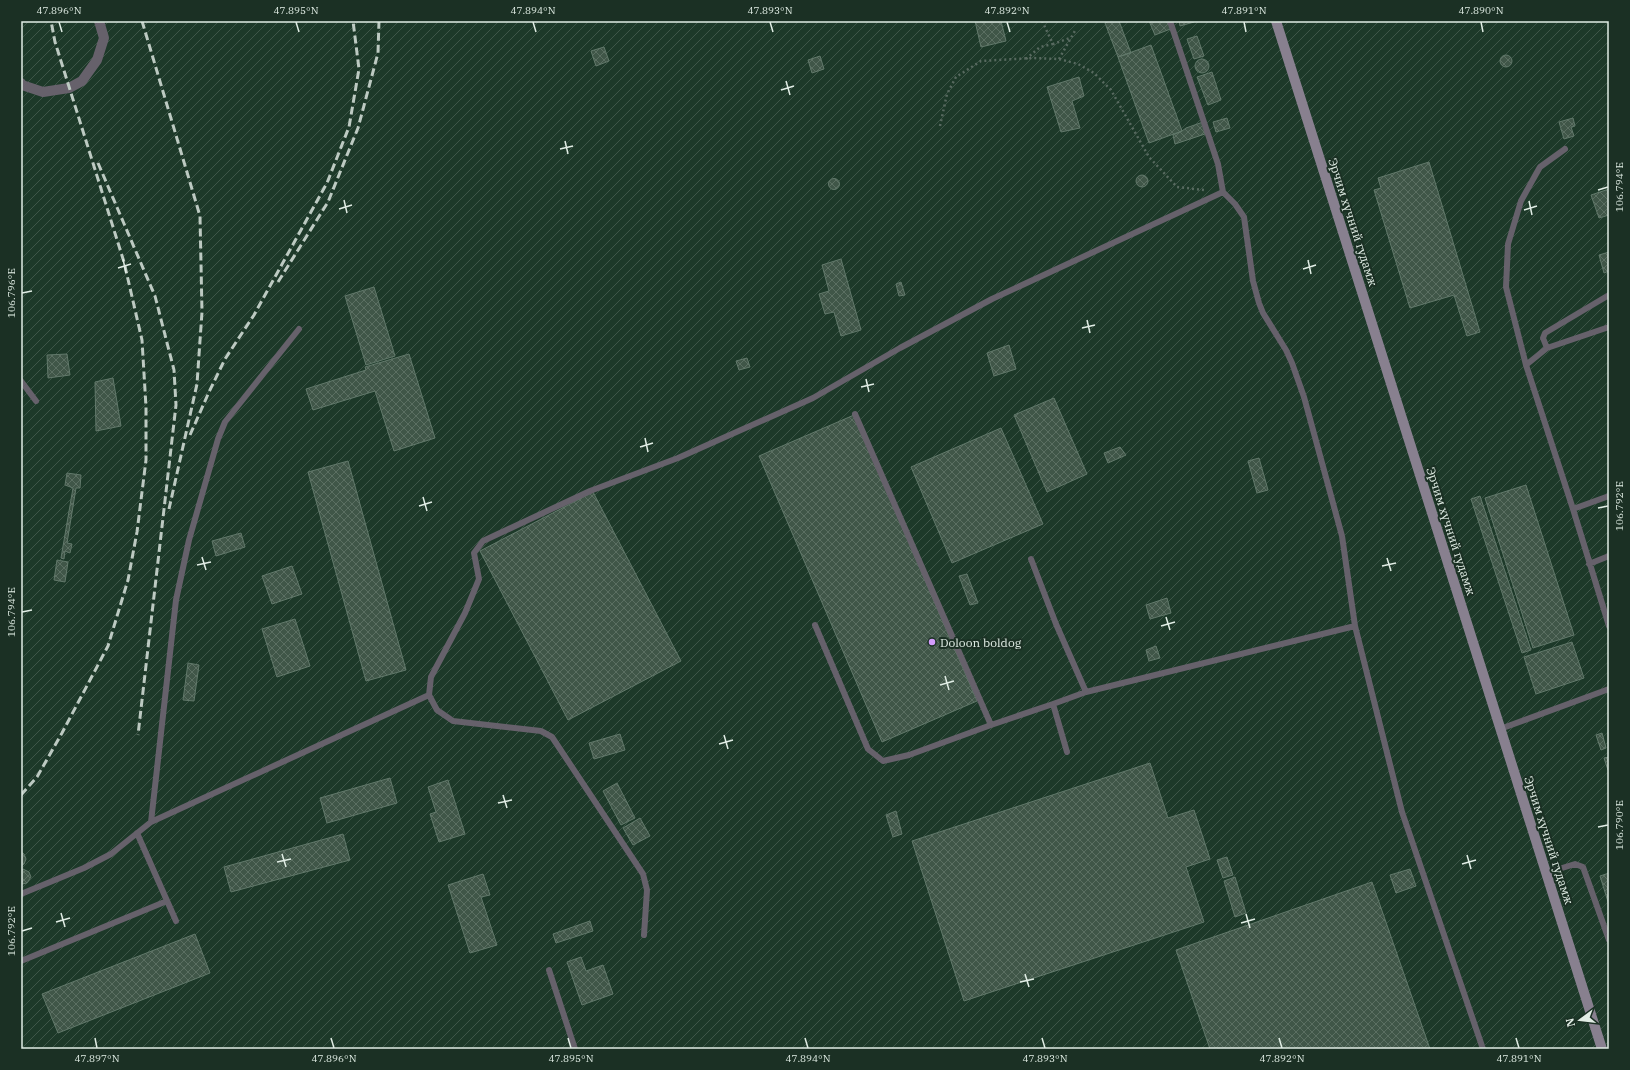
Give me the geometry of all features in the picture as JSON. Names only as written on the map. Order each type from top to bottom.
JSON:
[{"type":"main road","name":"Эрчим хүчний гудамж","points":[[1276,21],[1602,1049]]},
{"type":"street","points":[[21,83],[22,85],[43,92],[69,88],[82,81],[98,60],[104,38],[98,21]]},
{"type":"lane","points":[[1170,21],[1218,164],[1223,192],[1235,204],[1244,217],[1253,281],[1259,303],[1263,313],[1286,350],[1298,379],[1342,536],[1355,626],[1402,812],[1483,1049]]},
{"type":"lane","points":[[1565,149],[1540,168],[1521,202],[1508,244],[1506,287],[1526,365],[1574,509],[1589,564],[1609,626]]},
{"type":"lane","points":[[644,935],[647,890],[643,874],[552,737],[541,731],[453,721],[437,710],[429,695],[431,677],[465,613],[479,579],[474,553],[483,541],[590,491],[678,458],[813,398],[900,348],[992,299],[1223,192]]},
{"type":"lane","points":[[1547,348],[1543,338],[1545,333],[1609,295]]},
{"type":"lane","points":[[1526,365],[1547,348],[1609,327]]},
{"type":"lane","points":[[151,822],[176,600],[189,540],[218,439],[226,422],[299,329]]},
{"type":"lane","points":[[21,381],[36,401]]},
{"type":"lane","points":[[855,414],[990,725]]},
{"type":"lane","points":[[1574,509],[1609,496]]},
{"type":"lane","points":[[1589,564],[1609,556]]},
{"type":"lane","points":[[1031,559],[1056,624],[1086,692]]},
{"type":"lane","points":[[815,625],[868,749],[882,761],[909,755],[1086,692],[1355,626]]},
{"type":"lane","points":[[1500,729],[1609,689]]},
{"type":"lane","points":[[21,894],[84,868],[111,854],[151,822],[429,695]]},
{"type":"lane","points":[[1053,704],[1067,752]]},
{"type":"lane","points":[[137,833],[176,921]]},
{"type":"lane","points":[[1546,873],[1575,864],[1583,867],[1609,940]]},
{"type":"lane","points":[[21,961],[167,901]]},
{"type":"lane","points":[[549,970],[575,1049]]},
{"type":"path","points":[[1042,21],[1053,44]]},
{"type":"path","points":[[1059,59],[1076,29]]},
{"type":"path","points":[[1026,59],[1040,47],[1070,38]]},
{"type":"path","points":[[940,126],[947,94],[956,77],[981,61],[1059,59],[1078,64],[1094,73],[1111,90],[1149,157],[1177,187],[1208,191]]},
{"type":"shaded area","points":[[21,21],[1609,21],[1609,1049],[21,1049]]},
{"type":"building","points":[[975,21],[1001,21],[1006,41],[981,47]]},
{"type":"building","points":[[1110,21],[1119,21],[1131,53],[1118,57],[1105,23]]},
{"type":"building","points":[[1149,21],[1170,21],[1173,28],[1155,35]]},
{"type":"building","points":[[1179,21],[1193,21],[1194,22],[1180,26]]},
{"type":"building","points":[[1197,36],[1204,56],[1194,59],[1187,39]]},
{"type":"building","points":[[1151,45],[1182,131],[1149,143],[1118,57]]},
{"type":"building","points":[[604,47],[609,61],[596,66],[591,51]]},
{"type":"building","points":[[1504,55],[1508,55],[1512,61],[1508,67],[1504,67],[1500,63],[1500,59]]},
{"type":"building","points":[[820,56],[824,69],[812,73],[808,60]]},
{"type":"building","points":[[1202,59],[1207,61],[1209,66],[1207,71],[1202,73],[1197,71],[1195,66],[1197,61]]},
{"type":"building","points":[[1212,72],[1221,100],[1208,105],[1197,77]]},
{"type":"building","points":[[1079,77],[1084,96],[1072,101],[1080,128],[1061,132],[1047,87]]},
{"type":"building","points":[[1227,118],[1230,128],[1216,132],[1213,122]]},
{"type":"building","points":[[1573,118],[1575,126],[1571,127],[1574,136],[1564,139],[1559,122]]},
{"type":"building","points":[[1203,122],[1205,134],[1175,144],[1173,135],[1186,128]]},
{"type":"building","points":[[1429,162],[1480,332],[1467,336],[1454,295],[1410,308],[1374,190],[1381,188],[1378,178]]},
{"type":"building","points":[[1144,175],[1147,176],[1147,186],[1140,187],[1137,186],[1136,179],[1137,176]]},
{"type":"building","points":[[832,179],[836,179],[838,180],[838,188],[832,189],[829,186],[829,182]]},
{"type":"building","points":[[1609,189],[1609,215],[1599,218],[1591,195]]},
{"type":"building","points":[[1609,252],[1609,271],[1604,273],[1599,255]]},
{"type":"building","points":[[841,259],[861,330],[841,336],[834,312],[825,314],[819,294],[829,291],[822,265]]},
{"type":"building","points":[[901,282],[905,295],[899,296],[896,284]]},
{"type":"building","points":[[374,287],[395,356],[366,365],[345,296]]},
{"type":"building","points":[[1009,345],[1016,369],[994,376],[987,353]]},
{"type":"building","points":[[67,354],[70,375],[48,378],[47,355]]},
{"type":"building","points":[[409,354],[435,438],[394,451],[375,391],[313,410],[306,389],[366,370],[365,367]]},
{"type":"building","points":[[747,358],[750,367],[739,370],[736,361]]},
{"type":"building","points":[[113,378],[121,426],[96,431],[95,382]]},
{"type":"building","points":[[1054,398],[1087,474],[1047,492],[1014,415]]},
{"type":"building","points":[[854,415],[977,701],[882,742],[759,456]]},
{"type":"building","points":[[1001,428],[1043,524],[952,563],[911,467]]},
{"type":"building","points":[[1120,447],[1126,455],[1108,463],[1104,453]]},
{"type":"building","points":[[1259,458],[1268,490],[1257,493],[1248,461]]},
{"type":"building","points":[[348,461],[406,670],[366,681],[308,472]]},
{"type":"building","points":[[67,473],[81,475],[80,488],[76,488],[67,543],[72,544],[70,553],[65,551],[64,559],[61,558],[73,488],[65,485]]},
{"type":"building","points":[[1526,485],[1574,635],[1533,648],[1485,498]]},
{"type":"building","points":[[593,492],[681,661],[568,720],[480,551]]},
{"type":"building","points":[[1480,496],[1531,650],[1522,653],[1471,499]]},
{"type":"building","points":[[241,533],[245,547],[216,556],[212,541]]},
{"type":"building","points":[[57,560],[68,562],[65,582],[54,580]]},
{"type":"building","points":[[292,566],[302,594],[272,604],[262,576]]},
{"type":"building","points":[[967,574],[978,603],[970,605],[959,576]]},
{"type":"building","points":[[1167,598],[1171,613],[1150,619],[1146,605]]},
{"type":"building","points":[[295,619],[310,666],[277,677],[262,629]]},
{"type":"building","points":[[1572,642],[1584,678],[1536,694],[1524,657]]},
{"type":"building","points":[[1156,646],[1160,658],[1149,661],[1146,650]]},
{"type":"building","points":[[188,663],[199,665],[194,701],[183,700]]},
{"type":"building","points":[[1602,733],[1606,748],[1601,750],[1596,735]]},
{"type":"building","points":[[620,734],[625,750],[594,759],[589,743]]},
{"type":"building","points":[[1609,757],[1609,769],[1608,770],[1604,758]]},
{"type":"building","points":[[1150,763],[1168,818],[1194,810],[1210,859],[1186,867],[1204,922],[964,1001],[912,841]]},
{"type":"building","points":[[390,778],[397,803],[327,823],[320,798]]},
{"type":"building","points":[[448,780],[465,834],[439,842],[430,814],[436,812],[428,787]]},
{"type":"building","points":[[617,783],[635,818],[621,825],[603,791]]},
{"type":"building","points":[[896,811],[902,834],[893,837],[886,815]]},
{"type":"building","points":[[640,818],[650,836],[633,845],[623,828]]},
{"type":"building","points":[[343,834],[350,860],[231,892],[224,867]]},
{"type":"building","points":[[21,852],[24,854],[26,859],[24,864],[21,866]]},
{"type":"building","points":[[1227,857],[1233,875],[1223,878],[1217,860]]},
{"type":"building","points":[[23,869],[29,872],[31,877],[27,883],[21,884],[21,870]]},
{"type":"building","points":[[1410,869],[1416,886],[1396,893],[1390,875]]},
{"type":"building","points":[[1609,873],[1609,905],[1600,876]]},
{"type":"building","points":[[483,874],[490,895],[481,897],[497,945],[470,953],[448,885]]},
{"type":"building","points":[[1235,877],[1246,913],[1235,917],[1224,881]]},
{"type":"building","points":[[1372,882],[1430,1049],[1210,1049],[1176,950]]},
{"type":"building","points":[[590,921],[593,931],[556,943],[553,934]]},
{"type":"building","points":[[195,934],[210,973],[58,1033],[42,994]]},
{"type":"building","points":[[581,957],[586,971],[603,965],[613,994],[582,1005],[567,962]]},
{"type":"railway","points":[[21,795],[37,777],[108,646],[128,580],[137,532],[146,460],[146,407],[142,340],[124,262],[55,42],[51,21]]},
{"type":"railway","points":[[142,21],[200,216],[202,312],[197,384],[169,509]]},
{"type":"railway","points":[[190,435],[225,359],[254,315],[327,183],[349,127],[359,69],[353,21]]},
{"type":"railway","points":[[278,282],[328,202],[358,128],[378,53],[379,21]]},
{"type":"railway","points":[[98,163],[155,296],[174,370],[176,405],[138,735]]},
{"type":"place","name":"Doloon boldog","points":[[932,642]]}]
